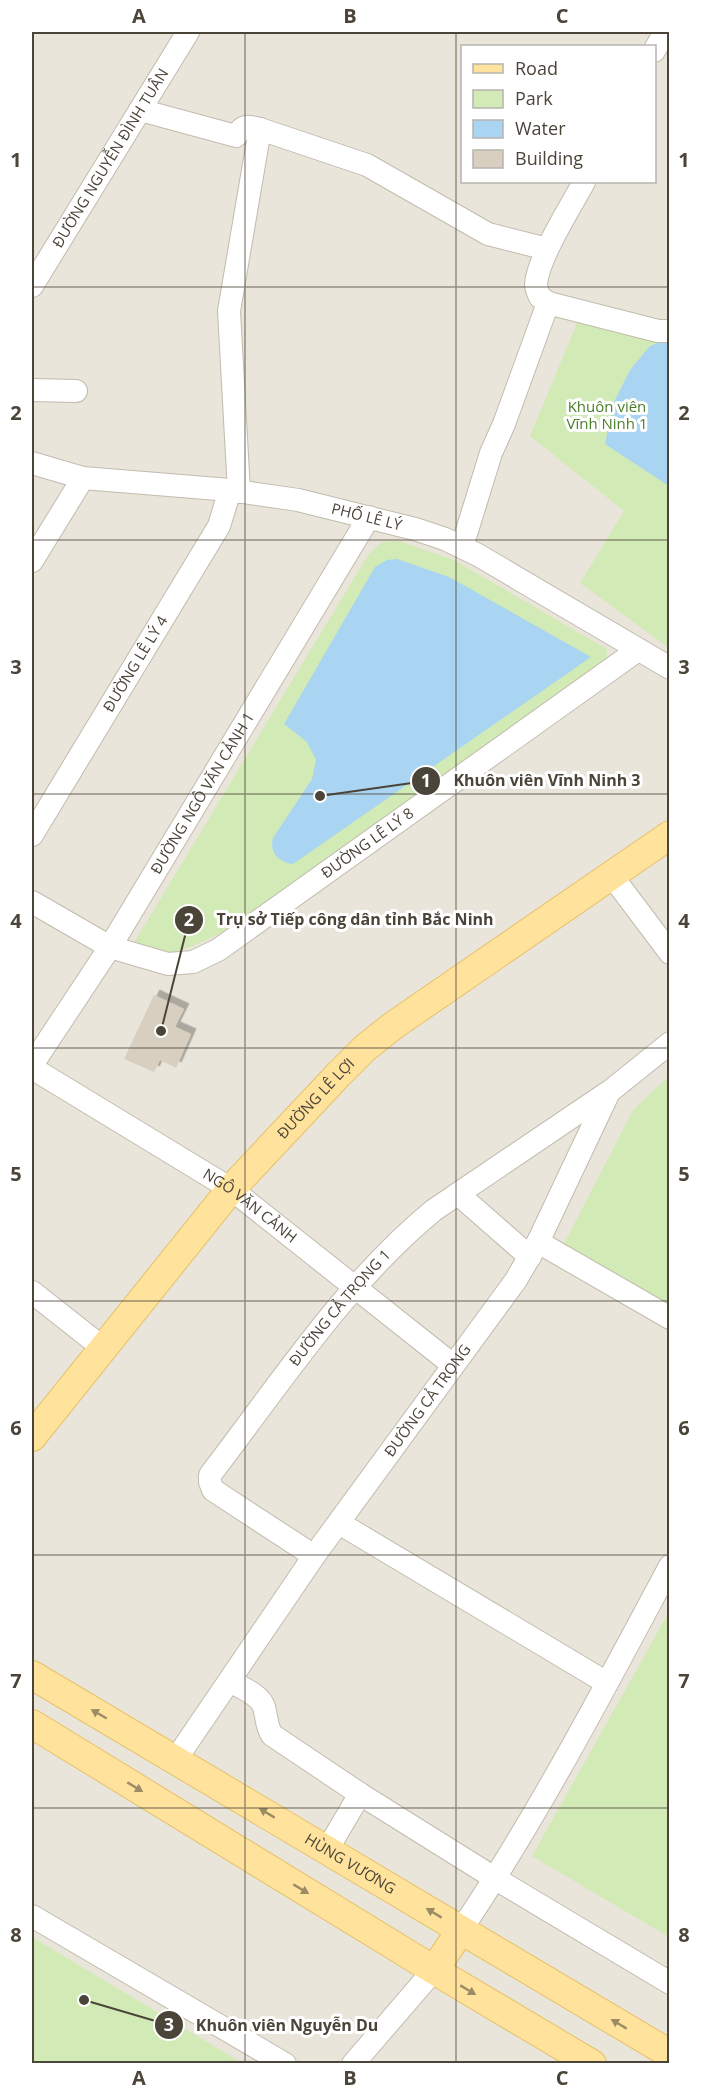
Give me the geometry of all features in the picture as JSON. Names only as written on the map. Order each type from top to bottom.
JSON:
[{"type":"main road","name":"ĐƯỜNG LÊ LỢI","points":[[32,1437],[231,1189],[365,1048],[394,1025],[669,835]]},
{"type":"main road","name":"HÙNG VƯƠNG","points":[[32,1675],[669,2054]]},
{"type":"main road","points":[[32,1724],[592,2064]]},
{"type":"main road","points":[[434,1970],[461,1930]]},
{"type":"street","name":"ĐƯỜNG NGUYỄN ĐÌNH TUÂN","points":[[32,286],[188,32]]},
{"type":"street","points":[[656,48],[665,32]]},
{"type":"street","points":[[140,110],[236,136],[242,126],[246,125],[367,165],[406,185],[488,234],[547,249]]},
{"type":"street","points":[[235,491],[229,311],[260,129]]},
{"type":"street","points":[[583,183],[547,249],[536,285],[540,297],[548,303],[658,331],[669,331]]},
{"type":"street","points":[[462,547],[491,453],[504,424],[548,303]]},
{"type":"street","points":[[32,390],[76,391]]},
{"type":"street","name":"PHỐ LÊ LÝ","points":[[32,463],[83,478],[235,491],[298,501],[369,517],[445,539],[669,668]]},
{"type":"street","points":[[32,561],[83,478]]},
{"type":"street","name":"ĐƯỜNG LÊ LÝ 4","points":[[32,835],[219,526],[235,491]]},
{"type":"street","name":"ĐƯỜNG NGÔ VĂN CẢNH 1","points":[[32,1067],[110,947],[369,517]]},
{"type":"street","name":"ĐƯỜNG LÊ LÝ 8","points":[[32,902],[110,947],[168,964],[193,962],[218,950],[638,650]]},
{"type":"street","points":[[612,876],[669,953]]},
{"type":"street","name":"ĐƯỜNG CẢ TRỌNG","points":[[176,1759],[314,1556],[516,1280],[534,1250],[609,1092],[669,1043]]},
{"type":"street","name":"NGÔ VĂN CẢNH","points":[[32,1067],[231,1189],[453,1365]]},
{"type":"street","name":"ĐƯỜNG CẢ TRỌNG 1","points":[[314,1556],[213,1490],[210,1475],[354,1287],[411,1229],[458,1194],[609,1092]]},
{"type":"street","points":[[458,1194],[534,1250],[669,1318]]},
{"type":"street","points":[[32,1292],[103,1348]]},
{"type":"street","points":[[339,1523],[607,1683]]},
{"type":"street","points":[[461,1930],[496,1878],[607,1683],[669,1566]]},
{"type":"street","points":[[230,1681],[259,1698],[272,1735],[360,1794],[669,1983]]},
{"type":"street","points":[[327,1850],[360,1794]]},
{"type":"street","points":[[32,1916],[285,2064]]},
{"type":"street","points":[[353,2064],[434,1970]]},
{"type":"shaded area","points":[[32,32],[669,32],[669,2063],[32,2063]]},
{"type":"green space","name":"Khuôn viên Vĩnh Ninh 1","points":[[578,321],[669,335],[669,648],[580,583],[624,511],[530,436]]},
{"type":"green space","points":[[399,541],[454,560],[607,649],[606,663],[228,930],[188,948],[159,956],[135,941],[368,555],[382,542]]},
{"type":"green space","points":[[669,1076],[669,1311],[564,1244],[633,1110]]},
{"type":"green space","points":[[669,1612],[669,1937],[532,1856]]},
{"type":"green space","points":[[32,1937],[242,2063],[32,2063]]},
{"type":"water","points":[[669,338],[669,486],[605,444],[614,402],[630,370],[650,346]]},
{"type":"water","points":[[397,559],[449,577],[591,657],[293,864],[288,863],[276,856],[272,848],[273,838],[312,779],[316,760],[307,742],[284,724],[375,567],[387,560]]},
{"type":"building","points":[[154,995],[184,1009],[175,1027],[191,1034],[176,1068],[160,1060],[154,1072],[124,1059]]},
{"type":"place","name":"Khuôn viên Vĩnh Ninh 3","points":[[320,796]]},
{"type":"place","name":"Trụ sở Tiếp công dân tỉnh Bắc Ninh","points":[[161,1031]]},
{"type":"place","name":"Khuôn viên Nguyễn Du","points":[[84,2000]]}]
